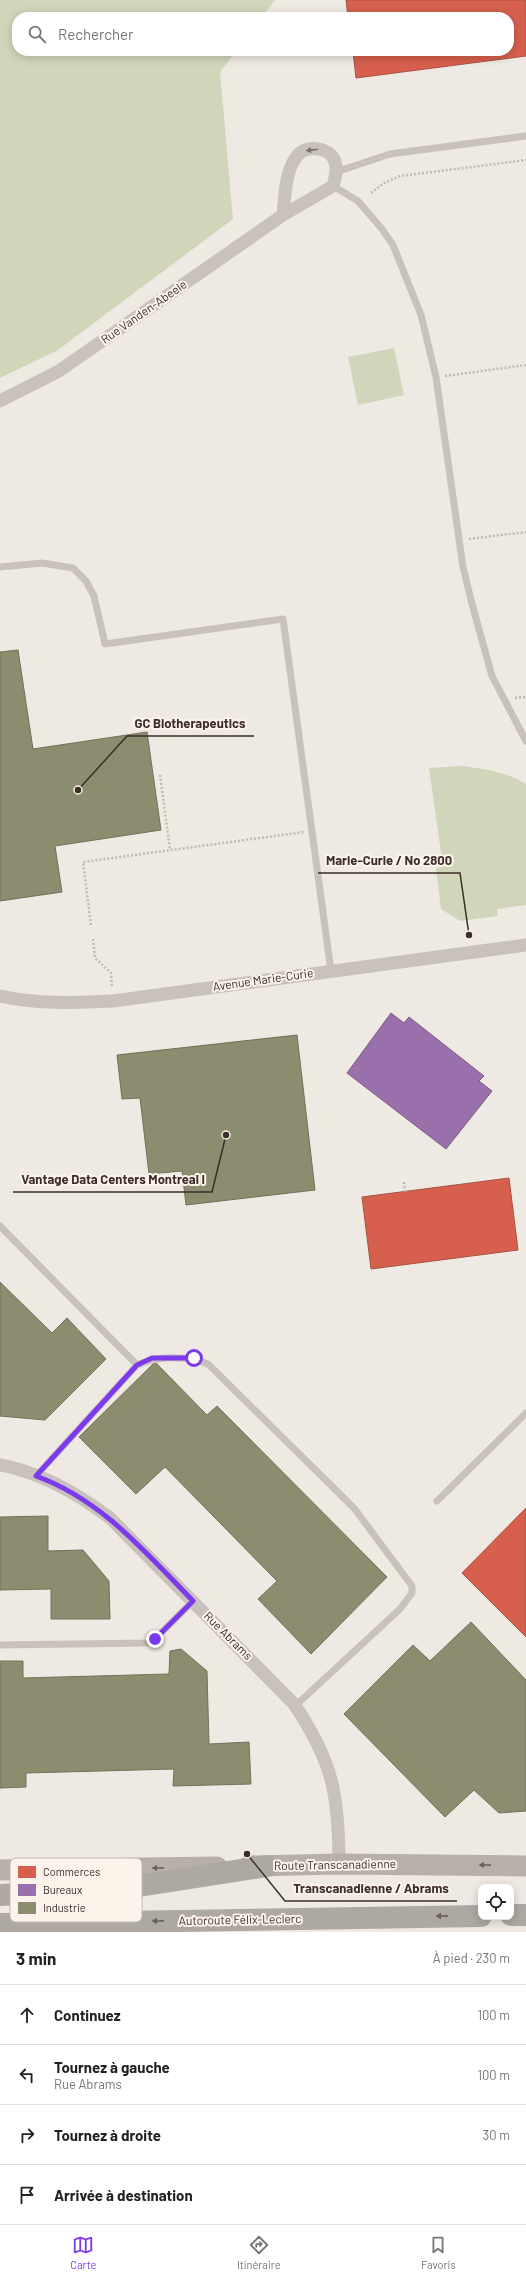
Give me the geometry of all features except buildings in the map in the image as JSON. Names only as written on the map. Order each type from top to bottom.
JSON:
[{"type":"highway","points":[[142,1886],[267,1866]]},
{"type":"highway","points":[[0,1895],[10,1894]]},
{"type":"highway","points":[[514,1915],[526,1915]]},
{"type":"highway","name":"Autoroute Félix-Leclerc","points":[[0,1924],[51,1927],[478,1916]]},
{"type":"main road","name":"Route Transcanadienne","points":[[142,1868],[339,1864],[525,1865]]},
{"type":"main road","name":"Route Transcanadienne","points":[[0,1870],[10,1870]]},
{"type":"street","points":[[282,215],[289,176],[298,155],[304,151],[324,150],[332,155],[336,172],[333,186]]},
{"type":"street","name":"Rue Vanden-Abeele","points":[[0,401],[59,370],[282,215],[333,186]]},
{"type":"street","name":"Avenue Marie-Curie","points":[[0,996],[20,1000],[65,1003],[113,1001],[526,945]]},
{"type":"street","name":"Rue Abrams","points":[[0,1465],[36,1476],[81,1498],[110,1518],[296,1706],[318,1741],[334,1783],[338,1815],[339,1864]]},
{"type":"lane","points":[[336,172],[390,154],[526,136]]},
{"type":"lane","points":[[333,186],[358,201],[393,245],[420,314],[436,377],[459,540],[472,604],[492,676],[526,741]]},
{"type":"lane","points":[[0,567],[42,563],[73,568],[86,581],[94,596],[105,644],[283,619],[331,971]]},
{"type":"lane","points":[[0,1226],[137,1365]]},
{"type":"lane","points":[[36,1476],[137,1365],[152,1358],[194,1358],[208,1364],[354,1508],[412,1586],[412,1593],[400,1609],[296,1706]]},
{"type":"lane","points":[[437,1501],[526,1413]]},
{"type":"lane","points":[[0,1645],[148,1643],[155,1639],[193,1601]]},
{"type":"path","points":[[371,193],[384,183],[400,176],[526,160]]},
{"type":"path","points":[[436,377],[526,365]]},
{"type":"path","points":[[459,540],[526,532]]},
{"type":"path","points":[[160,775],[170,850]]},
{"type":"path","points":[[91,925],[83,862],[312,831]]},
{"type":"path","points":[[93,939],[95,958],[110,974],[113,1001]]},
{"type":"path","points":[[404,1182],[405,1192]]},
{"type":"green space","points":[[0,0],[275,0],[266,12],[12,12],[12,56],[232,56],[220,72],[233,219],[58,350],[0,378]]},
{"type":"green space","points":[[394,348],[404,395],[358,405],[348,357]]},
{"type":"green space","points":[[462,766],[503,774],[526,784],[526,905],[497,909],[498,916],[460,921],[441,909],[436,868],[443,867],[429,768]]},
{"type":"place","name":"GC Biotherapeutics","points":[[78,790]]},
{"type":"place","name":"Marie-Curie / No 2800","points":[[469,935]]},
{"type":"place","name":"Vantage Data Centers Montreal I","points":[[226,1135]]},
{"type":"place","name":"Transcanadienne / Abrams","points":[[247,1854]]},
{"type":"route","points":[[155,1639],[193,1601],[110,1518],[81,1498],[36,1476],[137,1365],[152,1358],[194,1358]]}]
